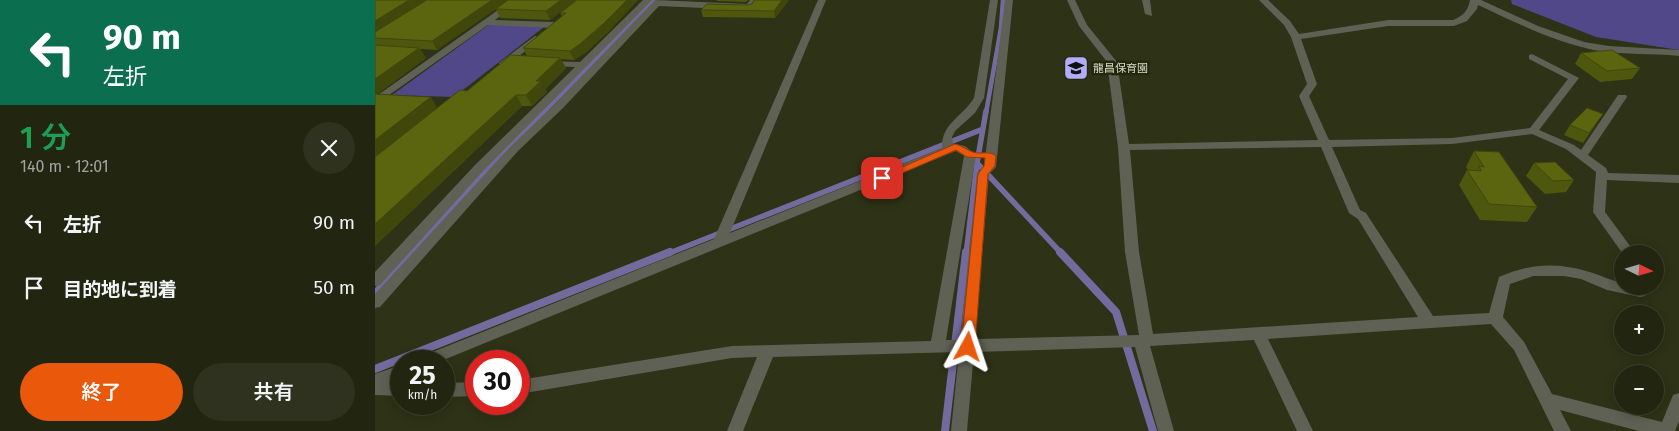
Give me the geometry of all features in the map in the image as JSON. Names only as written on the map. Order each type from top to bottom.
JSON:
[{"type":"street","points":[[376,101],[517,0]]},
{"type":"street","points":[[375,281],[381,269],[479,168],[584,65],[655,1],[749,7],[754,0]]},
{"type":"street","points":[[720,241],[822,0]]},
{"type":"street","points":[[452,350],[720,241],[927,160],[948,145],[950,130],[971,110],[979,98],[994,0]]},
{"type":"street","points":[[959,431],[954,347],[980,155],[1009,0]]},
{"type":"street","points":[[1071,0],[1083,26],[1112,62],[1124,147],[1132,252],[1134,341],[1167,431]]},
{"type":"street","points":[[1146,0],[1149,14]]},
{"type":"street","points":[[1263,0],[1287,23],[1296,38],[1312,84],[1304,96],[1355,213],[1362,216],[1429,322]]},
{"type":"street","points":[[1296,38],[1388,23],[1454,23],[1464,19],[1473,9],[1474,0],[1541,31],[1569,41],[1600,48],[1679,53]]},
{"type":"street","points":[[375,303],[514,149],[566,99],[655,1]]},
{"type":"street","points":[[494,72],[561,19]]},
{"type":"street","points":[[487,22],[553,25]]},
{"type":"street","points":[[422,54],[440,56]]},
{"type":"street","points":[[1533,56],[1574,78],[1533,131]]},
{"type":"street","points":[[508,61],[584,65]]},
{"type":"street","points":[[1582,156],[1621,97]]},
{"type":"street","points":[[376,101],[396,101]]},
{"type":"street","points":[[1124,147],[1452,141],[1533,131],[1570,147],[1601,171],[1599,212],[1623,245]]},
{"type":"street","points":[[948,145],[980,155],[990,166],[985,172],[954,347]]},
{"type":"street","points":[[1601,176],[1679,179]]},
{"type":"street","points":[[1495,318],[1504,281],[1517,274],[1557,271],[1583,275],[1599,283],[1614,286]]},
{"type":"street","points":[[530,385],[593,376],[732,352],[1134,341],[1495,318]]},
{"type":"street","points":[[1495,318],[1519,346],[1563,431]]},
{"type":"street","points":[[1257,333],[1305,431]]},
{"type":"street","points":[[735,431],[768,350]]},
{"type":"street","points":[[375,381],[390,375]]},
{"type":"street","points":[[375,388],[390,389]]},
{"type":"street","points":[[1546,399],[1667,431],[1679,400]]},
{"type":"shaded area","points":[[1511,0],[1679,0],[1679,50],[1596,37],[1512,4]]},
{"type":"shaded area","points":[[490,24],[544,27],[454,97],[392,95]]},
{"type":"building","points":[[375,0],[409,0],[375,21]]},
{"type":"building","points":[[427,0],[492,0],[432,41],[375,38],[375,32]]},
{"type":"building","points":[[508,0],[561,0],[546,11],[496,9]]},
{"type":"building","points":[[577,0],[627,0],[603,24],[570,51],[523,48],[566,13],[560,13]]},
{"type":"building","points":[[754,0],[782,0],[774,11],[701,10],[707,4],[747,5],[752,4]]},
{"type":"building","points":[[375,45],[419,48],[375,79]]},
{"type":"building","points":[[1612,50],[1640,68],[1607,71],[1581,53]]},
{"type":"building","points":[[511,55],[560,58],[536,81],[541,81],[526,95],[516,95],[375,224],[375,157],[460,90],[467,91]]},
{"type":"building","points":[[375,94],[431,97],[375,140]]},
{"type":"building","points":[[1587,108],[1603,114],[1589,133],[1570,125]]},
{"type":"building","points":[[1474,151],[1499,152],[1537,207],[1489,204],[1467,170],[1481,171],[1479,166],[1484,167]]},
{"type":"building","points":[[1555,162],[1574,180],[1553,181],[1534,163]]},
{"type":"waterway","points":[[543,113],[654,0]]},
{"type":"waterway","points":[[986,113],[1001,28],[1003,0]]},
{"type":"waterway","points":[[411,254],[492,164],[544,111]]},
{"type":"waterway","points":[[983,129],[986,111]]},
{"type":"waterway","points":[[667,254],[983,129]]},
{"type":"waterway","points":[[977,163],[983,129]]},
{"type":"waterway","points":[[966,254],[977,163]]},
{"type":"waterway","points":[[977,163],[1062,254]]},
{"type":"waterway","points":[[375,294],[412,252]]},
{"type":"waterway","points":[[375,369],[670,252]]},
{"type":"waterway","points":[[945,431],[966,252]]},
{"type":"waterway","points":[[1060,252],[1116,312],[1153,431]]},
{"type":"place","name":"龍昌保育園","points":[[1076,68]]},
{"type":"route","points":[[882,178],[955,147],[961,148],[970,155],[991,156],[990,166],[983,174],[968,347]]}]
